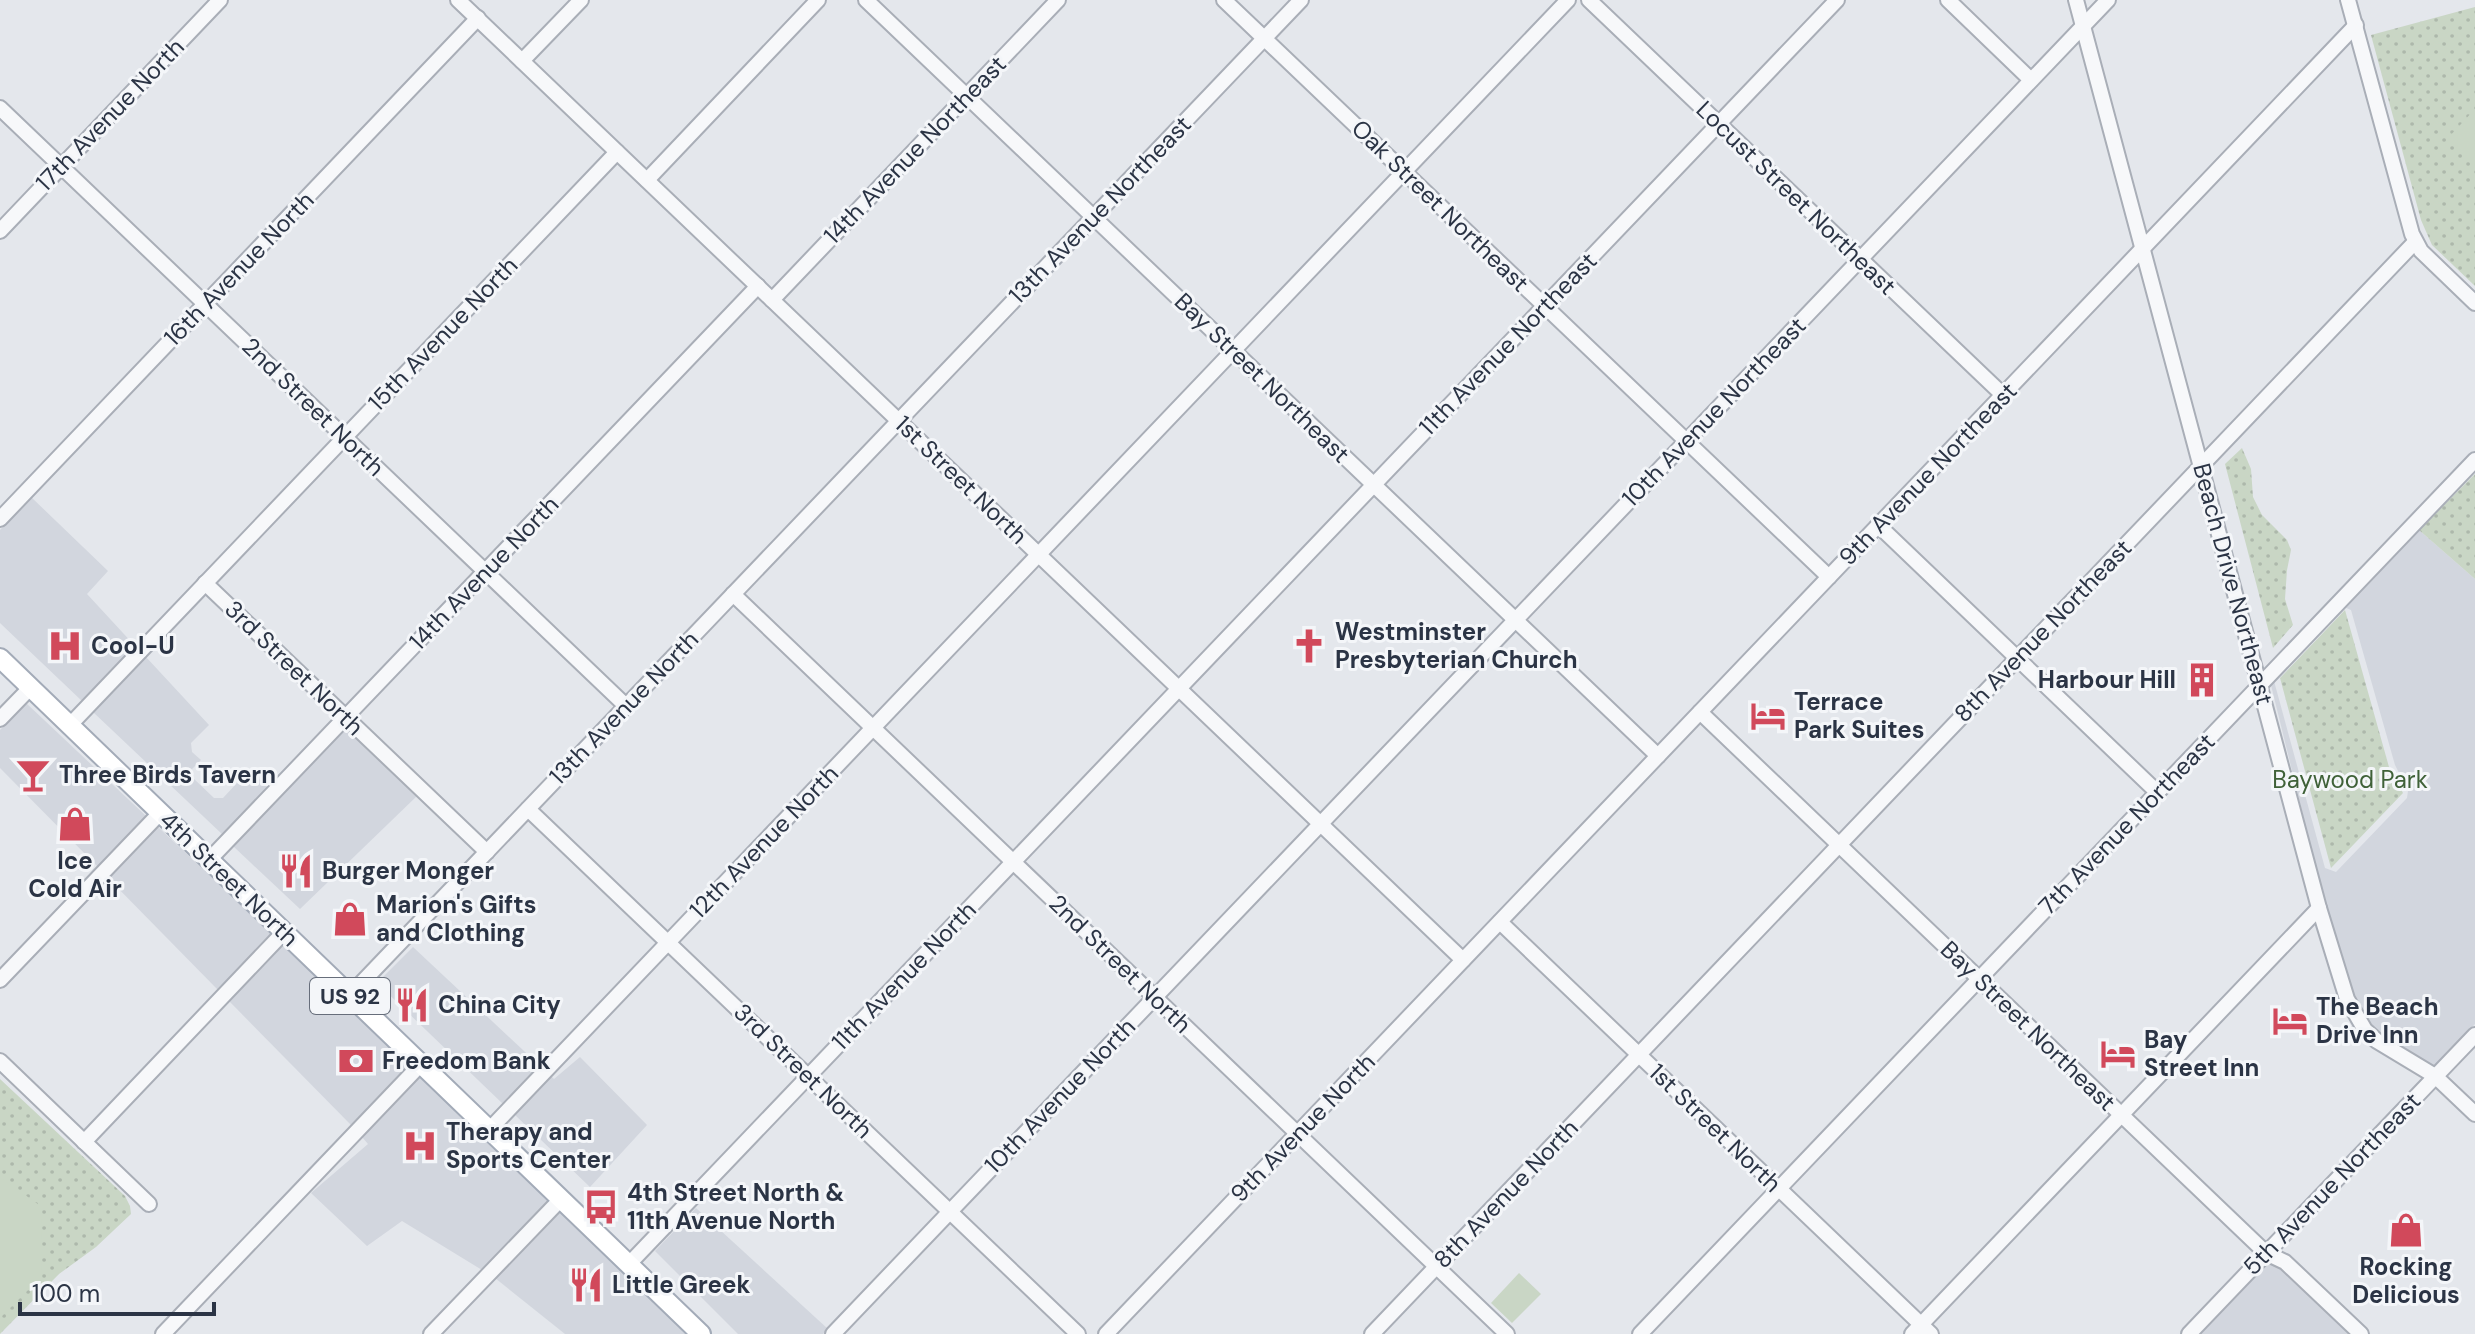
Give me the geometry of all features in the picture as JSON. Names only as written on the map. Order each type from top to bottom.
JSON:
[{"type":"main road","name":"4th Street North","points":[[0,658],[701,1334]]},
{"type":"street","name":"17th Avenue North","points":[[0,231],[220,0]]},
{"type":"street","name":"1st Street North","points":[[458,0],[1463,960]]},
{"type":"street","points":[[522,61],[581,0]]},
{"type":"street","points":[[647,180],[818,0]]},
{"type":"street","name":"Bay Street Northeast","points":[[866,0],[1658,756]]},
{"type":"street","name":"14th Avenue Northeast","points":[[772,300],[1058,0]]},
{"type":"street","name":"Oak Street Northeast","points":[[1224,0],[1829,577]]},
{"type":"street","name":"13th Avenue Northeast","points":[[899,421],[1301,0]]},
{"type":"street","name":"12th Avenue North","points":[[489,1130],[1568,0]]},
{"type":"street","name":"Locust Street Northeast","points":[[1589,0],[2003,395]]},
{"type":"street","name":"11th Avenue Northeast","points":[[1179,688],[1837,0]]},
{"type":"street","points":[[1948,0],[2031,80]]},
{"type":"street","name":"Beach Drive Northeast","points":[[2076,0],[2319,908],[2353,1013],[2377,1041],[2435,1076],[2475,1114]]},
{"type":"street","name":"10th Avenue Northeast","points":[[1321,824],[2108,0]]},
{"type":"street","points":[[2348,0],[2415,242],[2475,303]]},
{"type":"street","name":"16th Avenue North","points":[[0,519],[478,18]]},
{"type":"street","name":"9th Avenue Northeast","points":[[1500,922],[2356,25]]},
{"type":"street","name":"2nd Street North","points":[[0,108],[626,706]]},
{"type":"street","name":"15th Avenue North","points":[[70,725],[617,152]]},
{"type":"street","name":"8th Avenue Northeast","points":[[1639,1055],[2415,242]]},
{"type":"street","name":"14th Avenue North","points":[[209,860],[758,286]]},
{"type":"street","name":"13th Avenue North","points":[[350,995],[899,421]]},
{"type":"street","name":"7th Avenue Northeast","points":[[1640,1334],[2475,460]]},
{"type":"street","points":[[1878,525],[2157,792]]},
{"type":"street","name":"3rd Street North","points":[[205,583],[487,852]]},
{"type":"street","name":"2nd Street North","points":[[733,594],[1507,1334]]},
{"type":"street","points":[[0,719],[31,687]]},
{"type":"street","name":"11th Avenue North","points":[[629,1264],[1179,688]]},
{"type":"street","name":"Bay Street Northeast","points":[[1700,712],[2266,1253],[2285,1262],[2361,1334]]},
{"type":"street","name":"3rd Street North","points":[[528,809],[1078,1334]]},
{"type":"street","points":[[0,980],[160,813]]},
{"type":"street","name":"10th Avenue North","points":[[833,1334],[1321,824]]},
{"type":"street","points":[[1921,1331],[2319,908]]},
{"type":"street","name":"1st Street North","points":[[1500,922],[1779,1188],[1921,1331]]},
{"type":"street","name":"9th Avenue North","points":[[1106,1334],[1500,922]]},
{"type":"street","points":[[84,1142],[284,932]]},
{"type":"street","name":"5th Avenue Northeast","points":[[2189,1334],[2475,1035]]},
{"type":"street","name":"8th Avenue North","points":[[1372,1334],[1639,1055]]},
{"type":"street","points":[[0,1061],[149,1204]]},
{"type":"street","points":[[163,1334],[421,1064]]},
{"type":"street","points":[[431,1334],[561,1199]]},
{"type":"shaded area","points":[[31,497],[108,571],[87,594],[135,646],[82,701],[0,623],[0,530]]},
{"type":"shaded area","points":[[2419,530],[2475,579],[2475,1024],[2433,1067],[2370,1026],[2353,997],[2325,905],[2271,685],[2274,681],[2325,868],[2336,872],[2407,798],[2408,791],[2395,765],[2351,610],[2344,607]]},
{"type":"shaded area","points":[[146,657],[209,725],[191,743],[192,752],[201,760],[192,769],[193,778],[214,798],[223,798],[250,769],[268,788],[223,835],[93,712]]},
{"type":"shaded area","points":[[26,703],[146,816],[98,867],[0,768],[0,730]]},
{"type":"shaded area","points":[[347,727],[418,795],[300,909],[233,846]]},
{"type":"shaded area","points":[[157,826],[272,934],[218,990],[108,878]]},
{"type":"shaded area","points":[[283,944],[410,1064],[352,1126],[229,1001]]},
{"type":"shaded area","points":[[413,947],[540,1066],[503,1104],[377,983]]},
{"type":"shaded area","points":[[580,1057],[647,1125],[590,1187],[514,1114],[551,1076],[554,1079]]},
{"type":"shaded area","points":[[421,1074],[551,1198],[482,1270],[402,1221],[367,1246],[311,1193],[368,1144],[362,1137]]},
{"type":"shaded area","points":[[696,1208],[828,1329],[823,1334],[738,1334],[655,1251]]},
{"type":"shaded area","points":[[561,1209],[690,1334],[565,1334],[495,1278]]},
{"type":"shaded area","points":[[2268,1261],[2281,1267],[2351,1334],[2199,1334]]},
{"type":"green space","points":[[2475,7],[2475,286],[2432,245],[2421,220],[2371,35]]},
{"type":"green space","points":[[2475,109],[2475,165],[2447,139]]},
{"type":"green space","points":[[2242,448],[2251,469],[2253,497],[2262,515],[2287,540],[2291,550],[2285,599],[2293,625],[2273,648],[2225,464]]},
{"type":"green space","points":[[2475,474],[2475,579],[2419,530]]},
{"type":"green space","name":"Baywood Park","points":[[2345,610],[2389,767],[2403,793],[2331,868],[2280,678]]},
{"type":"green space","points":[[0,1079],[125,1196],[131,1214],[96,1247],[59,1274],[0,1334]]},
{"type":"green space","points":[[0,1177],[42,1207],[41,1277],[0,1318]]},
{"type":"green space","points":[[1519,1273],[1541,1294],[1512,1323],[1491,1303]]},
{"type":"place","name":"Cool-U","points":[[65,646]]},
{"type":"place","name":"Westminster Presbyterian Church","points":[[1309,646]]},
{"type":"place","name":"Harbour Hill","points":[[2202,680]]},
{"type":"place","name":"Terrace Park Suites","points":[[1768,716]]},
{"type":"place","name":"Three Birds Tavern","points":[[33,775]]},
{"type":"place","name":"Ice Cold Air","points":[[75,824]]},
{"type":"place","name":"Burger Monger","points":[[296,871]]},
{"type":"place","name":"Marion's Gifts and Clothing","points":[[350,919]]},
{"type":"place","name":"China City","points":[[412,1005]]},
{"type":"place","name":"The Beach Drive Inn","points":[[2290,1021]]},
{"type":"place","name":"Bay Street Inn","points":[[2118,1054]]},
{"type":"place","name":"Freedom Bank","points":[[356,1061]]},
{"type":"place","name":"Therapy and Sports Center","points":[[420,1146]]},
{"type":"place","name":"4th Street North & 11th Avenue North","points":[[601,1207]]},
{"type":"place","name":"Rocking Delicious","points":[[2406,1230]]},
{"type":"place","name":"Little Greek","points":[[586,1285]]}]
